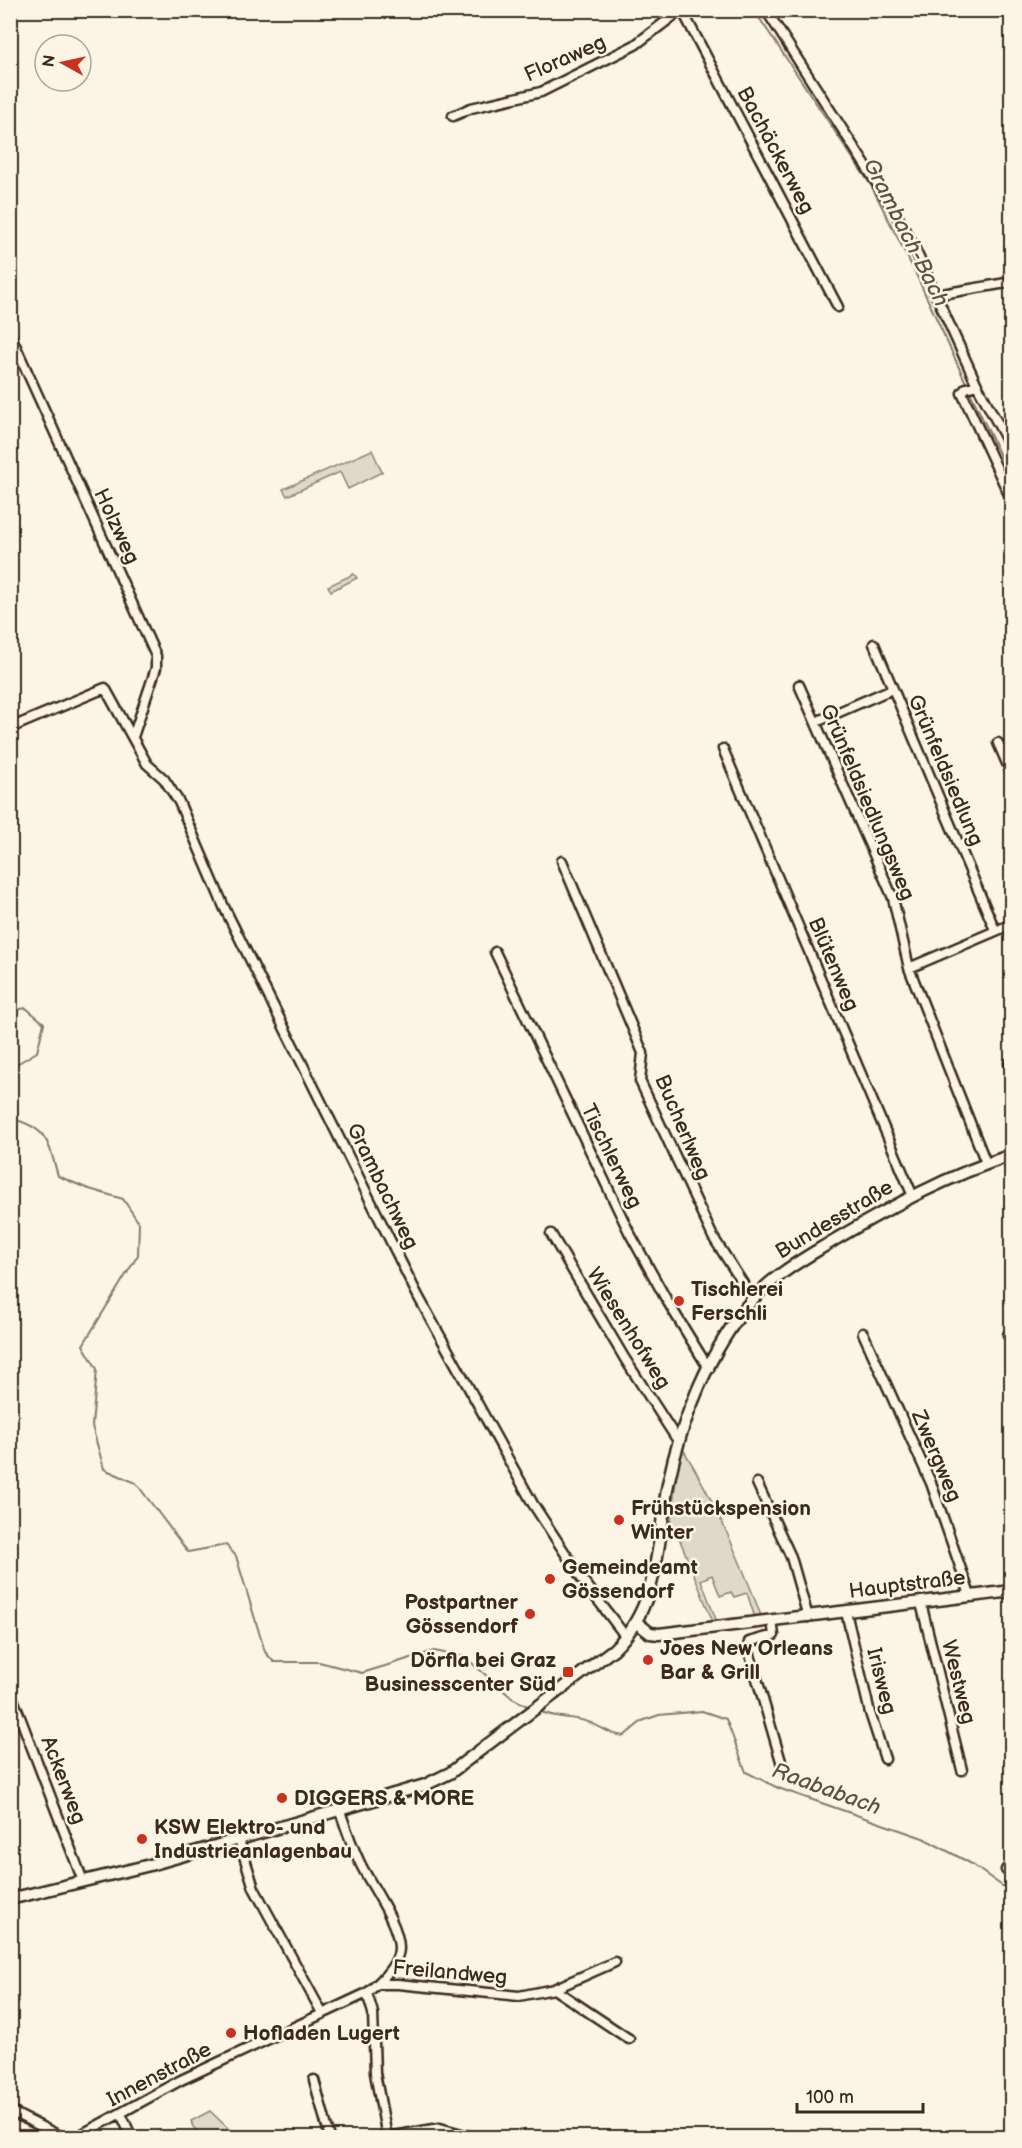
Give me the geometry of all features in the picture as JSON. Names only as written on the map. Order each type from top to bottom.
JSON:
[{"type":"main road","name":"Bundesstraße","points":[[10,1899],[240,1840],[425,1785],[450,1773],[553,1696],[626,1637],[636,1622],[646,1601],[658,1556],[668,1486],[678,1441],[709,1369],[729,1331],[753,1299],[784,1271],[912,1194],[1011,1155]]},
{"type":"main road","name":"Hauptstraße","points":[[636,1622],[650,1633],[659,1634],[1011,1590]]},
{"type":"street","name":"Floraweg","points":[[453,116],[471,108],[541,92],[635,45],[681,10]]},
{"type":"street","name":"Bachäckerweg","points":[[681,10],[838,307]]},
{"type":"street","points":[[766,10],[871,172],[914,247],[936,295],[971,386],[1011,450]]},
{"type":"street","points":[[936,295],[1011,282]]},
{"type":"street","name":"Holzweg","points":[[10,334],[156,656],[156,668],[133,737]]},
{"type":"street","points":[[971,386],[962,393],[1011,501]]},
{"type":"street","name":"Grünfeldsiedlung","points":[[874,644],[995,930]]},
{"type":"street","name":"Grünfeldsiedlungsweg","points":[[799,685],[893,898],[909,968],[986,1163]]},
{"type":"street","name":"Grambachweg","points":[[10,728],[105,688],[147,764],[164,779],[179,802],[224,907],[413,1287],[533,1504],[576,1569],[626,1637]]},
{"type":"street","name":"Grünfeldsiedlung","points":[[816,722],[892,689]]},
{"type":"street","points":[[998,743],[1011,775]]},
{"type":"street","name":"Blütenweg","points":[[723,749],[912,1194]]},
{"type":"street","name":"Bucherlweg","points":[[562,861],[643,1053],[640,1081],[713,1237],[753,1299]]},
{"type":"street","points":[[909,968],[1011,924]]},
{"type":"street","name":"Tischlerweg","points":[[495,952],[629,1232],[709,1369]]},
{"type":"street","name":"Wiesenhofweg","points":[[551,1234],[625,1359],[678,1441]]},
{"type":"street","name":"Zwergweg","points":[[863,1333],[931,1483],[970,1596]]},
{"type":"street","points":[[756,1483],[791,1557],[808,1617]]},
{"type":"street","name":"Westweg","points":[[921,1603],[962,1770]]},
{"type":"street","name":"Irisweg","points":[[846,1612],[870,1713],[885,1759]]},
{"type":"street","points":[[772,1621],[774,1635],[749,1642],[748,1647],[783,1768]]},
{"type":"street","name":"Ackerweg","points":[[10,1691],[82,1881]]},
{"type":"street","name":"Innenstraße","points":[[75,2138],[181,2080],[367,1993],[378,1984],[392,1964],[399,1947],[396,1933],[360,1864],[340,1811]]},
{"type":"street","points":[[240,1840],[254,1888],[322,2013]]},
{"type":"street","name":"Freilandweg","points":[[378,1984],[398,1984],[510,1996],[554,1989],[615,1962]]},
{"type":"street","points":[[392,1964],[391,1970],[398,1984]]},
{"type":"street","points":[[554,1989],[629,2039]]},
{"type":"street","points":[[367,1993],[373,2013],[375,2073],[385,2137],[441,2128],[476,2138]]},
{"type":"street","points":[[314,2080],[330,2138]]},
{"type":"street","points":[[10,2111],[64,2138]]},
{"type":"street","points":[[121,2114],[132,2138]]},
{"type":"street","points":[[482,2138],[508,2138]]},
{"type":"shaded area","points":[[372,450],[382,472],[348,489],[340,472],[287,496],[283,489]]},
{"type":"shaded area","points":[[354,574],[357,578],[331,591],[328,586]]},
{"type":"shaded area","points":[[683,1449],[727,1532],[762,1618],[755,1618],[747,1593],[734,1597],[731,1592],[720,1596],[712,1575],[701,1580],[717,1622],[713,1622],[675,1528],[670,1527],[677,1472]]},
{"type":"shaded area","points":[[210,2111],[233,2131],[213,2137],[200,2137],[191,2121]]},
{"type":"waterway","name":"Grambach-Bach","points":[[754,10],[872,187],[915,272],[967,385]]},
{"type":"waterway","name":"Grambach-Bach","points":[[969,390],[1012,481]]},
{"type":"waterway","name":"Raababach","points":[[10,1011],[26,1008],[44,1023],[37,1052],[10,1068]]},
{"type":"waterway","name":"Raababach","points":[[10,1118],[32,1126],[44,1138],[52,1154],[58,1176],[86,1188],[123,1199],[139,1223],[138,1255],[83,1345],[97,1369],[92,1426],[104,1469],[136,1483],[188,1552],[226,1545],[236,1556],[265,1652],[274,1662],[319,1662],[362,1673],[434,1651],[465,1657],[512,1698],[531,1708]]},
{"type":"waterway","name":"Raababach","points":[[539,1711],[585,1721],[624,1736],[642,1721],[659,1715],[702,1711],[726,1719],[746,1772],[778,1788],[923,1838],[970,1863],[1012,1893]]},
{"type":"place","name":"Tischlerei Ferschli","points":[[679,1301]]},
{"type":"place","name":"Frühstückspension Winter","points":[[619,1520]]},
{"type":"place","name":"Gemeindeamt Gössendorf","points":[[550,1579]]},
{"type":"place","name":"Postpartner Gössendorf","points":[[530,1614]]},
{"type":"place","name":"Joes New Orleans Bar & Grill","points":[[648,1660]]},
{"type":"place","name":"Dörfla bei Graz Businesscenter Süd","points":[[568,1672]]},
{"type":"place","name":"DIGGERS & MORE","points":[[282,1798]]},
{"type":"place","name":"KSW Elektro- und Industrieanlagenbau","points":[[142,1839]]},
{"type":"place","name":"Hofladen Lugert","points":[[231,2033]]}]
